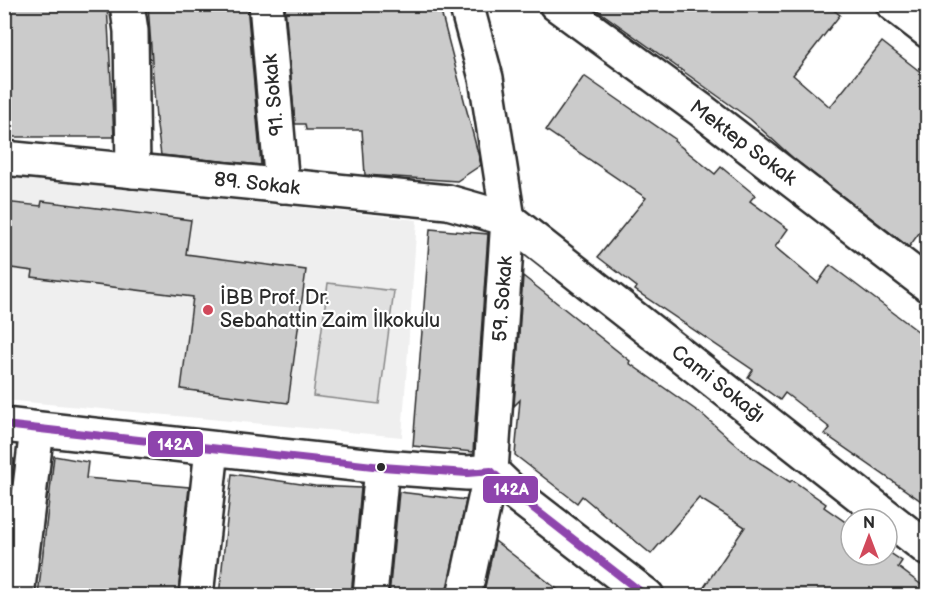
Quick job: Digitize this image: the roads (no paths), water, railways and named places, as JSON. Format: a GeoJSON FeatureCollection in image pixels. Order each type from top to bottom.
{"type":"FeatureCollection","features":[{"type":"Feature","properties":{"kind":"street"},"geometry":{"type":"LineString","coordinates":[[127,4],[130,31],[133,171]]}},
{"type":"Feature","properties":{"kind":"street","name":"91. Sokak"},"geometry":{"type":"LineString","coordinates":[[266,4],[282,186]]}},
{"type":"Feature","properties":{"kind":"street","name":"59. Sokak"},"geometry":{"type":"LineString","coordinates":[[464,596],[491,471],[508,219],[486,78],[466,4]]}},
{"type":"Feature","properties":{"kind":"street","name":"Mektep Sokak"},"geometry":{"type":"LineString","coordinates":[[556,4],[701,110],[927,285]]}},
{"type":"Feature","properties":{"kind":"street"},"geometry":{"type":"LineString","coordinates":[[893,4],[927,30]]}},
{"type":"Feature","properties":{"kind":"street","name":"89. Sokak"},"geometry":{"type":"LineString","coordinates":[[4,158],[448,202],[508,219]]}},
{"type":"Feature","properties":{"kind":"street","name":"Cami Sokağı"},"geometry":{"type":"LineString","coordinates":[[508,219],[927,549]]}},
{"type":"Feature","properties":{"kind":"street"},"geometry":{"type":"LineString","coordinates":[[4,425],[382,467],[467,473],[491,471],[514,493],[647,596]]}},
{"type":"Feature","properties":{"kind":"street"},"geometry":{"type":"LineString","coordinates":[[17,596],[37,429]]}},
{"type":"Feature","properties":{"kind":"street"},"geometry":{"type":"LineString","coordinates":[[196,596],[212,449]]}},
{"type":"Feature","properties":{"kind":"street"},"geometry":{"type":"LineString","coordinates":[[370,596],[382,467]]}},
{"type":"Feature","properties":{"kind":"place","name":"İBB Prof. Dr. Sebahattin Zaim İlkokulu"},"geometry":{"type":"Point","coordinates":[208,310]}}]}
